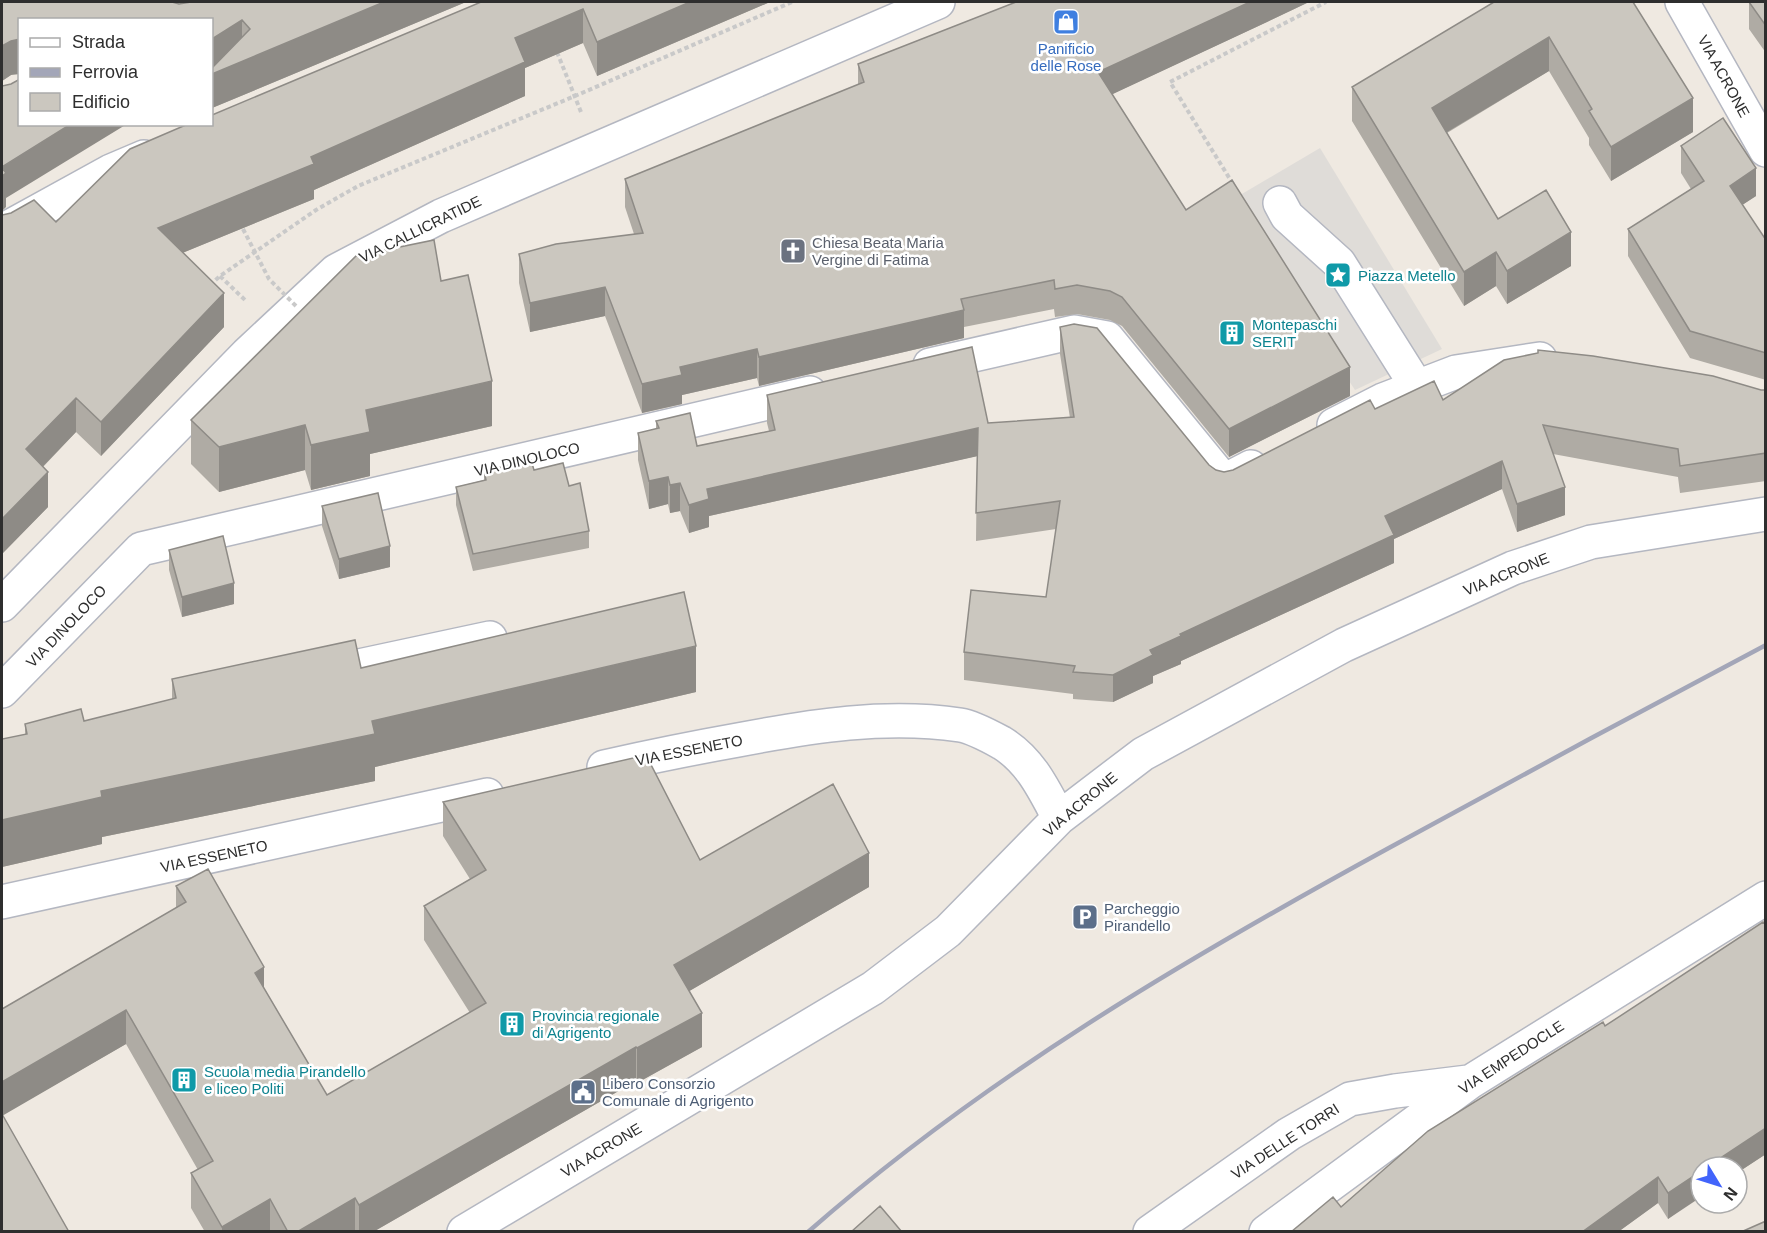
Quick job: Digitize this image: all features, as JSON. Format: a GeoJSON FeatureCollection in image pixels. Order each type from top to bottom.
{"type":"FeatureCollection","features":[{"type":"Feature","properties":{"kind":"street","name":"VIA CALLICRATIDE"},"geometry":{"type":"LineString","coordinates":[[2,605],[248,354],[336,271],[441,216],[596,150],[904,9],[938,2]]}},
{"type":"Feature","properties":{"kind":"street","name":"VIA ACRONE"},"geometry":{"type":"LineString","coordinates":[[1682,2],[1766,150]]}},
{"type":"Feature","properties":{"kind":"street"},"geometry":{"type":"LineString","coordinates":[[2,231],[111,171],[173,144]]}},
{"type":"Feature","properties":{"kind":"street"},"geometry":{"type":"LineString","coordinates":[[1280,203],[1287,216],[1339,263],[1417,387]]}},
{"type":"Feature","properties":{"kind":"street"},"geometry":{"type":"LineString","coordinates":[[902,372],[1074,332],[1107,338],[1224,480],[1277,454]]}},
{"type":"Feature","properties":{"kind":"street"},"geometry":{"type":"LineString","coordinates":[[1309,437],[1383,400],[1456,372],[1536,358],[1571,363]]}},
{"type":"Feature","properties":{"kind":"street","name":"VIA DINOLOCO"},"geometry":{"type":"LineString","coordinates":[[2,691],[141,549],[834,388]]}},
{"type":"Feature","properties":{"kind":"street","name":"VIA ACRONE"},"geometry":{"type":"LineString","coordinates":[[464,1232],[873,988],[948,931],[1059,818],[1143,754],[1344,645],[1513,568],[1591,542],[1766,514]]}},
{"type":"Feature","properties":{"kind":"street"},"geometry":{"type":"LineString","coordinates":[[293,680],[514,633]]}},
{"type":"Feature","properties":{"kind":"street","name":"VIA ESSENETO"},"geometry":{"type":"LineString","coordinates":[[571,775],[650,756],[812,726],[889,720],[963,725],[1002,743],[1018,755],[1034,772],[1059,818]]}},
{"type":"Feature","properties":{"kind":"street","name":"VIA ESSENETO"},"geometry":{"type":"LineString","coordinates":[[2,902],[515,788]]}},
{"type":"Feature","properties":{"kind":"street","name":"VIA EMPEDOCLE"},"geometry":{"type":"LineString","coordinates":[[1266,1232],[1470,1082],[1764,903]]}},
{"type":"Feature","properties":{"kind":"street","name":"VIA DELLE TORRI"},"geometry":{"type":"LineString","coordinates":[[1150,1232],[1289,1134],[1350,1099],[1470,1082]]}},
{"type":"Feature","properties":{"kind":"path"},"geometry":{"type":"LineString","coordinates":[[203,292],[219,276],[316,210],[358,186],[575,96],[792,2]]}},
{"type":"Feature","properties":{"kind":"path"},"geometry":{"type":"LineString","coordinates":[[1234,185],[1170,82],[1326,2]]}},
{"type":"Feature","properties":{"kind":"path"},"geometry":{"type":"LineString","coordinates":[[1256,26],[1260,34]]}},
{"type":"Feature","properties":{"kind":"path"},"geometry":{"type":"LineString","coordinates":[[553,44],[596,150]]}},
{"type":"Feature","properties":{"kind":"path"},"geometry":{"type":"LineString","coordinates":[[243,229],[269,279],[297,308]]}},
{"type":"Feature","properties":{"kind":"shaded area","name":"Piazza Metello"},"geometry":{"type":"Polygon","coordinates":[[[1320,148],[1442,349],[1355,390],[1230,201],[1320,148]]]}},
{"type":"Feature","properties":{"kind":"building"},"geometry":{"type":"Polygon","coordinates":[[[2,2],[172,2],[179,4],[191,2],[384,2],[213,74],[213,67],[250,29],[242,20],[213,38],[213,18],[18,18],[18,39],[2,46],[2,2]]]}},
{"type":"Feature","properties":{"kind":"building"},"geometry":{"type":"Polygon","coordinates":[[[481,2],[690,2],[597,42],[583,9],[515,38],[525,62],[311,157],[314,164],[158,228],[224,293],[101,422],[76,398],[26,449],[48,472],[2,519],[2,215],[11,213],[34,200],[56,222],[130,149],[183,126],[213,126],[213,115],[481,2]]]}},
{"type":"Feature","properties":{"kind":"building"},"geometry":{"type":"Polygon","coordinates":[[[1016,2],[1250,2],[1098,72],[1186,210],[1232,180],[1350,367],[1229,429],[1122,297],[1110,291],[1077,285],[1055,289],[1054,280],[961,299],[964,310],[759,357],[757,349],[680,367],[682,375],[642,384],[605,287],[530,303],[519,254],[556,244],[643,233],[625,179],[864,82],[858,64],[1016,2]]]}},
{"type":"Feature","properties":{"kind":"building"},"geometry":{"type":"Polygon","coordinates":[[[1494,2],[1633,2],[1693,98],[1611,147],[1589,111],[1592,109],[1549,37],[1432,108],[1498,219],[1546,190],[1571,232],[1507,271],[1496,252],[1464,272],[1352,87],[1494,2]]]}},
{"type":"Feature","properties":{"kind":"building"},"geometry":{"type":"Polygon","coordinates":[[[1749,2],[1766,2],[1766,26],[1749,2]]]}},
{"type":"Feature","properties":{"kind":"building"},"geometry":{"type":"Polygon","coordinates":[[[18,80],[18,126],[68,126],[2,167],[2,86],[18,80]]]}},
{"type":"Feature","properties":{"kind":"building"},"geometry":{"type":"Polygon","coordinates":[[[1723,118],[1756,168],[1730,186],[1766,240],[1766,353],[1690,331],[1628,229],[1704,181],[1681,146],[1723,118]]]}},
{"type":"Feature","properties":{"kind":"building"},"geometry":{"type":"Polygon","coordinates":[[[434,240],[441,281],[468,275],[492,381],[366,410],[370,432],[311,445],[305,425],[219,447],[191,420],[356,256],[434,240]]]}},
{"type":"Feature","properties":{"kind":"building"},"geometry":{"type":"Polygon","coordinates":[[[1074,324],[1097,328],[1209,465],[1224,472],[1233,470],[1370,400],[1375,409],[1434,381],[1443,400],[1504,360],[1538,353],[1538,350],[1593,356],[1713,376],[1766,390],[1766,453],[1680,466],[1678,449],[1543,425],[1565,487],[1517,504],[1502,461],[1385,516],[1394,535],[1180,634],[1181,636],[1150,650],[1153,655],[1113,675],[1073,672],[1075,666],[964,652],[971,590],[1046,597],[1060,501],[976,513],[978,428],[707,489],[709,499],[689,505],[680,483],[670,485],[668,477],[649,481],[638,433],[659,428],[656,421],[690,413],[697,446],[775,430],[767,395],[972,347],[988,423],[1074,417],[1060,327],[1074,324]]]}},
{"type":"Feature","properties":{"kind":"building"},"geometry":{"type":"Polygon","coordinates":[[[531,460],[534,470],[563,463],[569,486],[580,483],[589,531],[473,554],[456,487],[486,480],[484,471],[531,460]]]}},
{"type":"Feature","properties":{"kind":"building"},"geometry":{"type":"Polygon","coordinates":[[[378,493],[390,546],[339,559],[322,506],[378,493]]]}},
{"type":"Feature","properties":{"kind":"building"},"geometry":{"type":"Polygon","coordinates":[[[223,536],[234,583],[182,597],[169,550],[223,536]]]}},
{"type":"Feature","properties":{"kind":"building"},"geometry":{"type":"Polygon","coordinates":[[[684,592],[696,646],[372,721],[375,734],[101,791],[102,797],[2,820],[2,739],[27,734],[25,724],[81,709],[84,721],[176,698],[172,679],[355,640],[361,668],[684,592]]]}},
{"type":"Feature","properties":{"kind":"building"},"geometry":{"type":"Polygon","coordinates":[[[646,755],[700,860],[833,784],[869,853],[674,965],[702,1013],[636,1047],[359,1205],[355,1198],[297,1232],[288,1232],[270,1199],[222,1227],[191,1173],[213,1161],[126,1010],[2,1082],[2,1009],[186,902],[176,886],[208,869],[264,967],[255,973],[327,1095],[486,1003],[424,906],[486,870],[443,802],[646,755]]]}},
{"type":"Feature","properties":{"kind":"building"},"geometry":{"type":"Polygon","coordinates":[[[1763,922],[1766,925],[1766,1128],[1725,1155],[1689,1155],[1689,1179],[1668,1193],[1658,1177],[1582,1232],[1291,1232],[1333,1197],[1341,1207],[1428,1131],[1603,1022],[1605,1026],[1763,922]]]}},
{"type":"Feature","properties":{"kind":"building"},"geometry":{"type":"Polygon","coordinates":[[[2,1114],[69,1232],[2,1232],[2,1114]]]}},
{"type":"Feature","properties":{"kind":"building"},"geometry":{"type":"Polygon","coordinates":[[[880,1206],[902,1232],[851,1232],[880,1206]]]}},
{"type":"Feature","properties":{"kind":"building"},"geometry":{"type":"Polygon","coordinates":[[[1766,1221],[1766,1232],[1741,1232],[1766,1221]]]}},
{"type":"Feature","properties":{"kind":"railway"},"geometry":{"type":"LineString","coordinates":[[808,1232],[944,1123],[1015,1072],[1161,978],[1387,849],[1766,645]]}},
{"type":"Feature","properties":{"kind":"place","name":"Panificio delle Rose"},"geometry":{"type":"Point","coordinates":[1066,22]}},
{"type":"Feature","properties":{"kind":"place","name":"Chiesa Beata Maria Vergine di Fatima"},"geometry":{"type":"Point","coordinates":[793,251]}},
{"type":"Feature","properties":{"kind":"place","name":"Piazza Metello"},"geometry":{"type":"Point","coordinates":[1338,275]}},
{"type":"Feature","properties":{"kind":"place","name":"Montepaschi SERIT"},"geometry":{"type":"Point","coordinates":[1232,333]}},
{"type":"Feature","properties":{"kind":"place","name":"Parcheggio Pirandello"},"geometry":{"type":"Point","coordinates":[1085,917]}},
{"type":"Feature","properties":{"kind":"place","name":"Provincia regionale di Agrigento"},"geometry":{"type":"Point","coordinates":[512,1024]}},
{"type":"Feature","properties":{"kind":"place","name":"Scuola media Pirandello e liceo Politi"},"geometry":{"type":"Point","coordinates":[184,1080]}},
{"type":"Feature","properties":{"kind":"place","name":"Libero Consorzio Comunale di Agrigento"},"geometry":{"type":"Point","coordinates":[583,1092]}}]}
